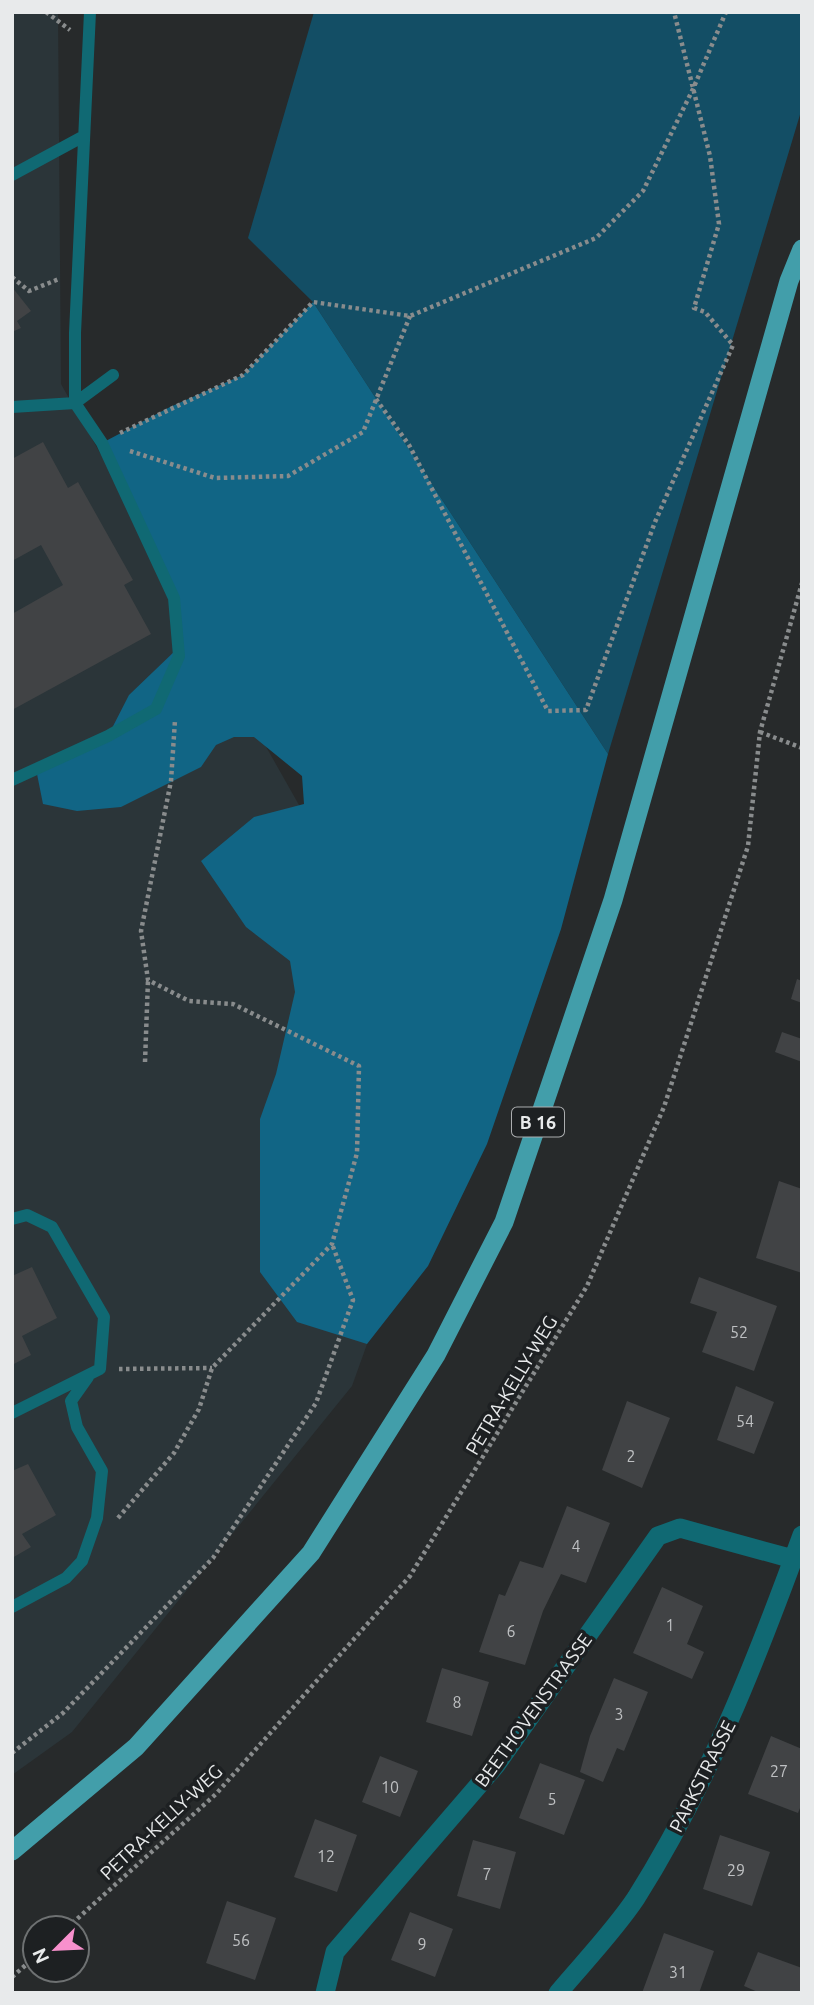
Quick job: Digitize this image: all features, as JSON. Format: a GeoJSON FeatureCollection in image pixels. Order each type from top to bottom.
{"type":"FeatureCollection","features":[{"type":"Feature","properties":{"kind":"main road","name":"B 16"},"geometry":{"type":"LineString","coordinates":[[12,1851],[136,1747],[311,1553],[436,1355],[504,1222],[613,900],[789,281],[802,249]]}},
{"type":"Feature","properties":{"kind":"street","name":"BEETHOVENSTRASSE"},"geometry":{"type":"LineString","coordinates":[[325,1993],[335,1952],[496,1765],[658,1536],[680,1528],[793,1559]]}},
{"type":"Feature","properties":{"kind":"street","name":"PARKSTRASSE"},"geometry":{"type":"LineString","coordinates":[[558,1993],[634,1900],[699,1789],[749,1679],[802,1535]]}},
{"type":"Feature","properties":{"kind":"lane"},"geometry":{"type":"LineString","coordinates":[[12,780],[108,736],[156,709],[179,656],[174,598],[102,443],[75,403],[75,333],[80,272],[90,12]]}},
{"type":"Feature","properties":{"kind":"lane"},"geometry":{"type":"LineString","coordinates":[[12,175],[84,136]]}},
{"type":"Feature","properties":{"kind":"lane"},"geometry":{"type":"LineString","coordinates":[[12,407],[75,403],[113,375]]}},
{"type":"Feature","properties":{"kind":"lane"},"geometry":{"type":"LineString","coordinates":[[12,1219],[27,1214],[52,1227],[104,1317],[95,1371],[71,1401],[77,1427],[102,1471],[97,1518],[82,1561],[66,1578],[12,1607]]}},
{"type":"Feature","properties":{"kind":"lane"},"geometry":{"type":"LineString","coordinates":[[12,1413],[95,1371]]}},
{"type":"Feature","properties":{"kind":"path"},"geometry":{"type":"LineString","coordinates":[[376,399],[410,445],[548,711],[586,710],[655,522],[733,345],[705,312],[694,308],[719,225],[710,156],[674,12]]}},
{"type":"Feature","properties":{"kind":"path"},"geometry":{"type":"LineString","coordinates":[[102,443],[170,407],[243,375],[313,302],[410,316],[596,238],[643,191],[693,89],[726,12]]}},
{"type":"Feature","properties":{"kind":"path"},"geometry":{"type":"LineString","coordinates":[[12,277],[29,291],[80,272]]}},
{"type":"Feature","properties":{"kind":"path"},"geometry":{"type":"LineString","coordinates":[[102,443],[215,478],[288,476],[363,432],[410,316]]}},
{"type":"Feature","properties":{"kind":"path","name":"PETRA-KELLY-WEG"},"geometry":{"type":"LineString","coordinates":[[83,1914],[216,1794],[410,1576],[587,1286],[664,1107],[748,846],[760,732],[802,583]]}},
{"type":"Feature","properties":{"kind":"path"},"geometry":{"type":"LineString","coordinates":[[145,1062],[148,980],[141,931],[171,782],[176,712]]}},
{"type":"Feature","properties":{"kind":"path"},"geometry":{"type":"LineString","coordinates":[[760,732],[802,748]]}},
{"type":"Feature","properties":{"kind":"path"},"geometry":{"type":"LineString","coordinates":[[115,1522],[174,1453],[199,1409],[212,1368],[332,1244],[357,1153],[359,1066],[233,1004],[189,1001],[148,980]]}},
{"type":"Feature","properties":{"kind":"path"},"geometry":{"type":"LineString","coordinates":[[12,1753],[63,1713],[213,1558],[316,1403],[353,1300],[332,1244]]}},
{"type":"Feature","properties":{"kind":"path"},"geometry":{"type":"LineString","coordinates":[[95,1371],[212,1368]]}},
{"type":"Feature","properties":{"kind":"shaded area"},"geometry":{"type":"Polygon","coordinates":[[[12,12],[58,12],[61,384],[459,1088],[352,1386],[72,1732],[12,1775],[12,12]]]}},
{"type":"Feature","properties":{"kind":"shaded area"},"geometry":{"type":"Polygon","coordinates":[[[314,12],[802,12],[802,108],[608,754],[313,302],[248,238],[314,12]]]}},
{"type":"Feature","properties":{"kind":"shaded area"},"geometry":{"type":"Polygon","coordinates":[[[313,302],[608,754],[561,929],[487,1144],[428,1266],[367,1344],[297,1322],[260,1272],[260,1119],[276,1074],[295,992],[290,961],[246,927],[201,861],[254,817],[304,804],[302,776],[254,737],[234,737],[216,745],[201,767],[121,807],[77,811],[43,804],[36,769],[108,736],[129,695],[178,648],[174,598],[102,443],[170,407],[243,375],[313,302]]]}},
{"type":"Feature","properties":{"kind":"building"},"geometry":{"type":"Polygon","coordinates":[[[12,287],[31,311],[17,321],[21,328],[12,332],[12,287]]]}},
{"type":"Feature","properties":{"kind":"building"},"geometry":{"type":"Polygon","coordinates":[[[43,442],[68,488],[78,482],[133,580],[124,585],[151,634],[12,710],[12,614],[63,585],[41,545],[12,561],[12,459],[43,442]]]}},
{"type":"Feature","properties":{"kind":"building"},"geometry":{"type":"Polygon","coordinates":[[[797,979],[802,981],[802,1003],[791,999],[797,979]]]}},
{"type":"Feature","properties":{"kind":"building"},"geometry":{"type":"Polygon","coordinates":[[[782,1032],[802,1039],[802,1062],[775,1052],[782,1032]]]}},
{"type":"Feature","properties":{"kind":"building"},"geometry":{"type":"Polygon","coordinates":[[[779,1181],[802,1189],[802,1273],[756,1258],[779,1181]]]}},
{"type":"Feature","properties":{"kind":"building"},"geometry":{"type":"Polygon","coordinates":[[[32,1267],[57,1318],[22,1336],[31,1355],[12,1365],[12,1276],[32,1267]]]}},
{"type":"Feature","properties":{"kind":"building"},"geometry":{"type":"Polygon","coordinates":[[[699,1277],[777,1306],[754,1371],[702,1352],[717,1312],[690,1303],[699,1277]]]}},
{"type":"Feature","properties":{"kind":"building"},"geometry":{"type":"Polygon","coordinates":[[[736,1386],[774,1402],[754,1454],[717,1440],[736,1386]]]}},
{"type":"Feature","properties":{"kind":"building"},"geometry":{"type":"Polygon","coordinates":[[[627,1401],[670,1418],[642,1488],[602,1470],[627,1401]]]}},
{"type":"Feature","properties":{"kind":"building"},"geometry":{"type":"Polygon","coordinates":[[[28,1464],[56,1515],[22,1534],[31,1547],[12,1558],[12,1471],[28,1464]]]}},
{"type":"Feature","properties":{"kind":"building"},"geometry":{"type":"Polygon","coordinates":[[[567,1506],[610,1523],[586,1583],[561,1574],[543,1611],[525,1665],[479,1652],[499,1594],[505,1596],[520,1561],[543,1568],[567,1506]]]}},
{"type":"Feature","properties":{"kind":"building"},"geometry":{"type":"Polygon","coordinates":[[[662,1587],[703,1606],[687,1644],[704,1652],[692,1679],[633,1653],[662,1587]]]}},
{"type":"Feature","properties":{"kind":"building"},"geometry":{"type":"Polygon","coordinates":[[[442,1668],[489,1682],[472,1736],[426,1722],[442,1668]]]}},
{"type":"Feature","properties":{"kind":"building"},"geometry":{"type":"Polygon","coordinates":[[[614,1678],[648,1692],[624,1751],[617,1748],[603,1782],[580,1772],[590,1736],[614,1678]]]}},
{"type":"Feature","properties":{"kind":"building"},"geometry":{"type":"Polygon","coordinates":[[[771,1736],[802,1749],[802,1803],[798,1813],[748,1794],[771,1736]]]}},
{"type":"Feature","properties":{"kind":"building"},"geometry":{"type":"Polygon","coordinates":[[[380,1756],[418,1771],[400,1817],[362,1802],[380,1756]]]}},
{"type":"Feature","properties":{"kind":"building"},"geometry":{"type":"Polygon","coordinates":[[[540,1763],[585,1780],[564,1835],[519,1818],[540,1763]]]}},
{"type":"Feature","properties":{"kind":"building"},"geometry":{"type":"Polygon","coordinates":[[[315,1819],[357,1835],[337,1892],[294,1877],[315,1819]]]}},
{"type":"Feature","properties":{"kind":"building"},"geometry":{"type":"Polygon","coordinates":[[[720,1835],[770,1852],[752,1906],[703,1889],[720,1835]]]}},
{"type":"Feature","properties":{"kind":"building"},"geometry":{"type":"Polygon","coordinates":[[[473,1840],[516,1852],[500,1909],[457,1896],[473,1840]]]}},
{"type":"Feature","properties":{"kind":"building"},"geometry":{"type":"Polygon","coordinates":[[[227,1901],[276,1918],[255,1980],[206,1963],[227,1901]]]}},
{"type":"Feature","properties":{"kind":"building"},"geometry":{"type":"Polygon","coordinates":[[[410,1912],[453,1929],[435,1977],[391,1960],[410,1912]]]}},
{"type":"Feature","properties":{"kind":"building"},"geometry":{"type":"Polygon","coordinates":[[[664,1933],[714,1951],[699,1993],[642,1993],[664,1933]]]}},
{"type":"Feature","properties":{"kind":"building"},"geometry":{"type":"Polygon","coordinates":[[[758,1952],[802,1968],[802,1993],[760,1993],[744,1986],[758,1952]]]}}]}
